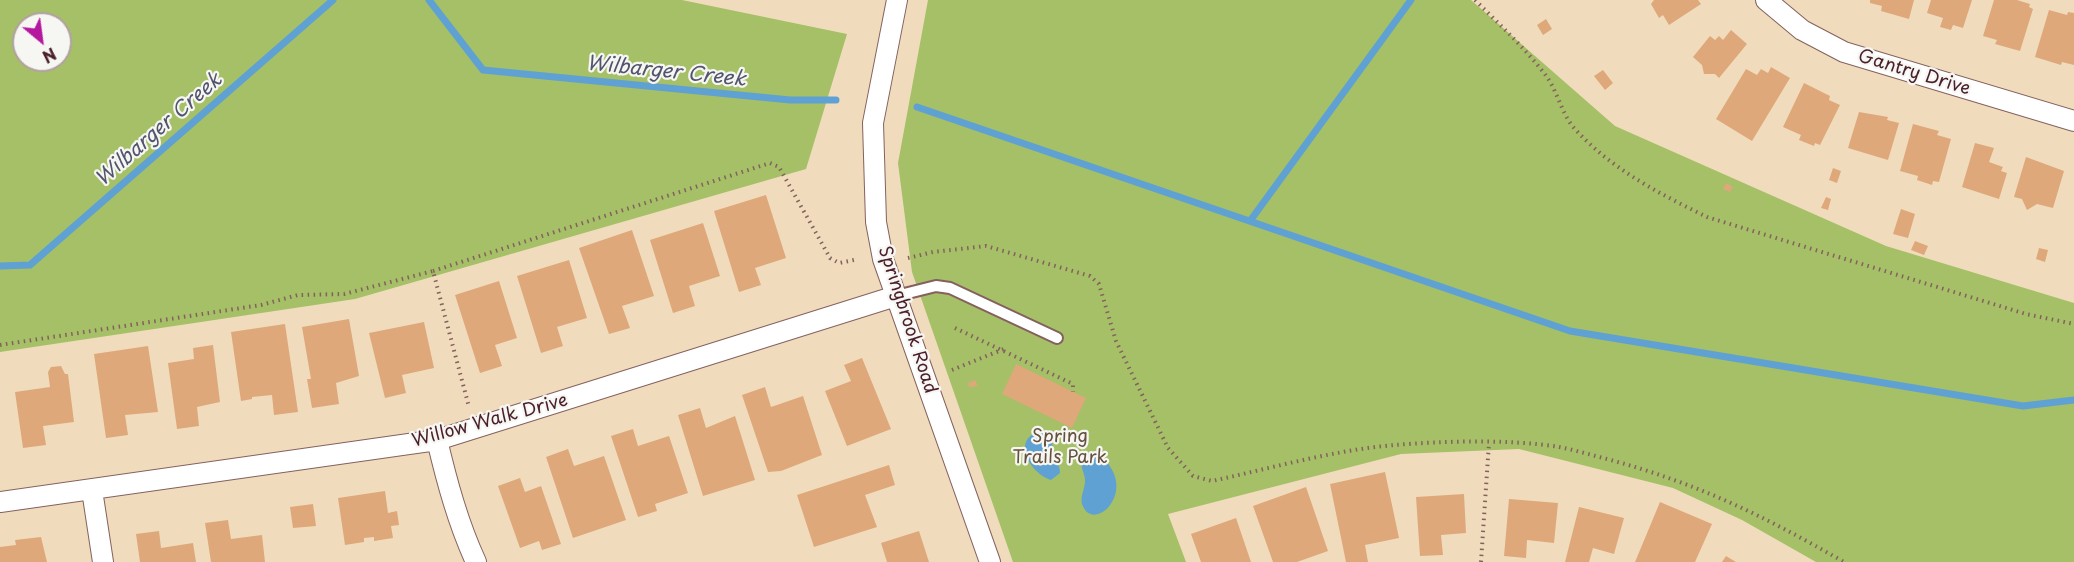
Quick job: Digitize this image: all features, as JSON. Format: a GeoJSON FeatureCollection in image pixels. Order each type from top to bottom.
{"type":"FeatureCollection","features":[{"type":"Feature","properties":{"kind":"street","name":"Springbrook Road"},"geometry":{"type":"LineString","coordinates":[[897,0],[873,123],[876,222],[884,259],[896,296],[990,562]]}},
{"type":"Feature","properties":{"kind":"street","name":"Gantry Drive"},"geometry":{"type":"LineString","coordinates":[[1766,0],[1802,30],[1844,52],[2074,121]]}},
{"type":"Feature","properties":{"kind":"street","name":"Willow Walk Drive"},"geometry":{"type":"LineString","coordinates":[[0,502],[437,440],[896,296]]}},
{"type":"Feature","properties":{"kind":"street"},"geometry":{"type":"LineString","coordinates":[[437,440],[460,524],[476,562]]}},
{"type":"Feature","properties":{"kind":"street"},"geometry":{"type":"LineString","coordinates":[[92,490],[103,562]]}},
{"type":"Feature","properties":{"kind":"lane"},"geometry":{"type":"LineString","coordinates":[[896,296],[936,286],[950,288],[1057,338]]}},
{"type":"Feature","properties":{"kind":"path"},"geometry":{"type":"LineString","coordinates":[[1475,0],[1530,56],[1548,80],[1573,128],[1607,159],[1664,196],[1707,217],[2026,314],[2074,324]]}},
{"type":"Feature","properties":{"kind":"path"},"geometry":{"type":"LineString","coordinates":[[0,345],[261,305],[298,295],[344,294],[433,271],[770,164],[779,167],[830,258],[839,263],[854,260]]}},
{"type":"Feature","properties":{"kind":"path"},"geometry":{"type":"LineString","coordinates":[[908,258],[933,252],[986,246],[1090,276],[1099,284],[1116,341],[1168,448],[1192,476],[1212,481],[1341,453],[1395,445],[1489,443],[1558,447],[1704,489],[1763,516],[1844,562]]}},
{"type":"Feature","properties":{"kind":"path"},"geometry":{"type":"LineString","coordinates":[[433,271],[469,407]]}},
{"type":"Feature","properties":{"kind":"path"},"geometry":{"type":"LineString","coordinates":[[955,328],[1073,384],[1073,392]]}},
{"type":"Feature","properties":{"kind":"path"},"geometry":{"type":"LineString","coordinates":[[952,370],[1004,350]]}},
{"type":"Feature","properties":{"kind":"path"},"geometry":{"type":"LineString","coordinates":[[1481,562],[1489,443]]}},
{"type":"Feature","properties":{"kind":"green space"},"geometry":{"type":"Polygon","coordinates":[[[0,0],[682,0],[847,34],[806,169],[355,299],[0,352],[0,0]]]}},
{"type":"Feature","properties":{"kind":"green space","name":"Spring Trails Park"},"geometry":{"type":"Polygon","coordinates":[[[928,0],[1471,0],[1615,126],[1886,246],[2074,303],[2074,562],[1816,562],[1742,520],[1673,488],[1519,449],[1401,454],[1168,514],[1186,562],[1013,562],[912,272],[898,163],[928,0]]]}},
{"type":"Feature","properties":{"kind":"water"},"geometry":{"type":"Polygon","coordinates":[[[1040,431],[1052,439],[1060,470],[1060,473],[1051,480],[1044,477],[1031,464],[1025,449],[1026,442],[1031,435],[1040,431]]]}},
{"type":"Feature","properties":{"kind":"water"},"geometry":{"type":"Polygon","coordinates":[[[1091,451],[1101,456],[1109,465],[1115,477],[1116,489],[1114,499],[1108,507],[1094,515],[1087,512],[1082,504],[1085,481],[1081,462],[1091,451]]]}},
{"type":"Feature","properties":{"kind":"building"},"geometry":{"type":"Polygon","coordinates":[[[1654,0],[1698,0],[1701,4],[1669,25],[1663,15],[1659,18],[1651,4],[1654,0]]]}},
{"type":"Feature","properties":{"kind":"building"},"geometry":{"type":"Polygon","coordinates":[[[1870,0],[1914,0],[1909,19],[1881,11],[1882,6],[1870,3],[1870,0]]]}},
{"type":"Feature","properties":{"kind":"building"},"geometry":{"type":"Polygon","coordinates":[[[1931,0],[1972,0],[1963,28],[1953,25],[1951,30],[1940,27],[1943,18],[1927,13],[1931,0]]]}},
{"type":"Feature","properties":{"kind":"building"},"geometry":{"type":"Polygon","coordinates":[[[1994,0],[2017,0],[2030,4],[2029,7],[2033,9],[2020,51],[1995,44],[1997,40],[1983,36],[1994,0]]]}},
{"type":"Feature","properties":{"kind":"building"},"geometry":{"type":"Polygon","coordinates":[[[2049,10],[2067,15],[2068,12],[2074,13],[2074,65],[2062,62],[2061,65],[2035,57],[2049,10]]]}},
{"type":"Feature","properties":{"kind":"building"},"geometry":{"type":"Polygon","coordinates":[[[1546,19],[1552,29],[1543,35],[1537,25],[1546,19]]]}},
{"type":"Feature","properties":{"kind":"building"},"geometry":{"type":"Polygon","coordinates":[[[1731,30],[1747,44],[1719,78],[1715,74],[1704,74],[1702,65],[1693,57],[1710,36],[1715,40],[1719,36],[1723,40],[1731,30]]]}},
{"type":"Feature","properties":{"kind":"building"},"geometry":{"type":"Polygon","coordinates":[[[1771,67],[1790,78],[1752,141],[1716,119],[1746,69],[1757,75],[1761,69],[1768,73],[1771,67]]]}},
{"type":"Feature","properties":{"kind":"building"},"geometry":{"type":"Polygon","coordinates":[[[1603,70],[1613,83],[1605,90],[1594,76],[1603,70]]]}},
{"type":"Feature","properties":{"kind":"building"},"geometry":{"type":"Polygon","coordinates":[[[1804,83],[1830,96],[1829,100],[1840,105],[1820,145],[1815,143],[1814,146],[1799,140],[1801,135],[1783,127],[1804,83]]]}},
{"type":"Feature","properties":{"kind":"building"},"geometry":{"type":"Polygon","coordinates":[[[1859,112],[1888,117],[1887,120],[1899,123],[1888,160],[1848,148],[1859,112]]]}},
{"type":"Feature","properties":{"kind":"building"},"geometry":{"type":"Polygon","coordinates":[[[1913,124],[1939,131],[1937,135],[1951,139],[1939,182],[1933,181],[1932,185],[1917,180],[1918,176],[1900,171],[1913,124]]]}},
{"type":"Feature","properties":{"kind":"building"},"geometry":{"type":"Polygon","coordinates":[[[1975,143],[1994,148],[1989,162],[2003,167],[2001,171],[2007,173],[1999,199],[1962,187],[1975,143]]]}},
{"type":"Feature","properties":{"kind":"building"},"geometry":{"type":"Polygon","coordinates":[[[2026,157],[2064,171],[2053,208],[2037,204],[2027,210],[2022,199],[2014,197],[2026,157]]]}},
{"type":"Feature","properties":{"kind":"building"},"geometry":{"type":"Polygon","coordinates":[[[1833,168],[1841,171],[1837,183],[1829,180],[1833,168]]]}},
{"type":"Feature","properties":{"kind":"building"},"geometry":{"type":"Polygon","coordinates":[[[1726,183],[1733,187],[1730,192],[1723,189],[1726,183]]]}},
{"type":"Feature","properties":{"kind":"building"},"geometry":{"type":"Polygon","coordinates":[[[766,195],[786,258],[755,268],[761,285],[739,292],[714,211],[766,195]]]}},
{"type":"Feature","properties":{"kind":"building"},"geometry":{"type":"Polygon","coordinates":[[[1826,197],[1831,199],[1828,210],[1821,208],[1826,197]]]}},
{"type":"Feature","properties":{"kind":"building"},"geometry":{"type":"Polygon","coordinates":[[[1901,209],[1915,214],[1908,238],[1893,234],[1901,209]]]}},
{"type":"Feature","properties":{"kind":"building"},"geometry":{"type":"Polygon","coordinates":[[[703,223],[720,276],[689,286],[695,306],[673,313],[650,240],[703,223]]]}},
{"type":"Feature","properties":{"kind":"building"},"geometry":{"type":"Polygon","coordinates":[[[632,230],[654,296],[622,306],[630,328],[609,334],[579,248],[632,230]]]}},
{"type":"Feature","properties":{"kind":"building"},"geometry":{"type":"Polygon","coordinates":[[[1915,241],[1928,246],[1924,255],[1911,250],[1915,241]]]}},
{"type":"Feature","properties":{"kind":"building"},"geometry":{"type":"Polygon","coordinates":[[[2039,248],[2048,250],[2045,262],[2036,259],[2039,248]]]}},
{"type":"Feature","properties":{"kind":"building"},"geometry":{"type":"Polygon","coordinates":[[[569,260],[587,318],[557,327],[563,346],[541,353],[517,276],[569,260]]]}},
{"type":"Feature","properties":{"kind":"building"},"geometry":{"type":"Polygon","coordinates":[[[499,281],[517,338],[495,345],[502,366],[480,373],[455,295],[499,281]]]}},
{"type":"Feature","properties":{"kind":"building"},"geometry":{"type":"Polygon","coordinates":[[[349,319],[359,376],[336,383],[339,404],[312,408],[307,379],[311,379],[302,327],[349,319]]]}},
{"type":"Feature","properties":{"kind":"building"},"geometry":{"type":"Polygon","coordinates":[[[424,322],[434,368],[402,375],[406,393],[385,398],[369,333],[424,322]]]}},
{"type":"Feature","properties":{"kind":"building"},"geometry":{"type":"Polygon","coordinates":[[[285,324],[298,412],[274,415],[272,395],[252,397],[252,399],[241,401],[231,332],[285,324]]]}},
{"type":"Feature","properties":{"kind":"building"},"geometry":{"type":"Polygon","coordinates":[[[213,345],[220,402],[197,407],[199,426],[177,429],[168,363],[194,359],[193,348],[213,345]]]}},
{"type":"Feature","properties":{"kind":"building"},"geometry":{"type":"Polygon","coordinates":[[[148,346],[158,412],[125,415],[128,435],[106,438],[94,354],[148,346]]]}},
{"type":"Feature","properties":{"kind":"building"},"geometry":{"type":"Polygon","coordinates":[[[862,358],[891,429],[847,446],[825,391],[851,381],[844,365],[862,358]]]}},
{"type":"Feature","properties":{"kind":"building"},"geometry":{"type":"Polygon","coordinates":[[[1016,364],[1086,398],[1072,428],[1002,394],[1016,364]]]}},
{"type":"Feature","properties":{"kind":"building"},"geometry":{"type":"Polygon","coordinates":[[[61,366],[65,374],[68,374],[74,422],[43,426],[46,445],[23,448],[15,392],[50,387],[48,372],[51,367],[61,366]]]}},
{"type":"Feature","properties":{"kind":"building"},"geometry":{"type":"Polygon","coordinates":[[[975,380],[978,386],[969,387],[968,383],[975,380]]]}},
{"type":"Feature","properties":{"kind":"building"},"geometry":{"type":"Polygon","coordinates":[[[765,387],[771,407],[803,396],[822,455],[781,471],[768,472],[742,395],[765,387]]]}},
{"type":"Feature","properties":{"kind":"building"},"geometry":{"type":"Polygon","coordinates":[[[700,408],[706,428],[735,416],[755,480],[703,496],[678,415],[700,408]]]}},
{"type":"Feature","properties":{"kind":"building"},"geometry":{"type":"Polygon","coordinates":[[[633,429],[638,446],[669,436],[688,493],[655,504],[657,511],[638,517],[611,436],[633,429]]]}},
{"type":"Feature","properties":{"kind":"building"},"geometry":{"type":"Polygon","coordinates":[[[568,449],[574,466],[604,456],[626,520],[573,538],[546,457],[568,449]]]}},
{"type":"Feature","properties":{"kind":"building"},"geometry":{"type":"Polygon","coordinates":[[[889,465],[895,485],[865,495],[877,527],[814,547],[797,495],[889,465]]]}},
{"type":"Feature","properties":{"kind":"building"},"geometry":{"type":"Polygon","coordinates":[[[1385,472],[1399,538],[1365,545],[1368,562],[1346,562],[1330,484],[1385,472]]]}},
{"type":"Feature","properties":{"kind":"building"},"geometry":{"type":"Polygon","coordinates":[[[520,478],[525,492],[541,486],[561,544],[542,550],[539,541],[520,548],[498,486],[520,478]]]}},
{"type":"Feature","properties":{"kind":"building"},"geometry":{"type":"Polygon","coordinates":[[[1306,487],[1328,551],[1297,562],[1273,562],[1253,506],[1306,487]]]}},
{"type":"Feature","properties":{"kind":"building"},"geometry":{"type":"Polygon","coordinates":[[[385,491],[388,513],[397,511],[399,525],[391,526],[393,538],[374,541],[374,537],[364,538],[364,542],[345,545],[338,498],[385,491]]]}},
{"type":"Feature","properties":{"kind":"building"},"geometry":{"type":"Polygon","coordinates":[[[1464,494],[1466,533],[1441,535],[1443,555],[1420,556],[1416,497],[1464,494]]]}},
{"type":"Feature","properties":{"kind":"building"},"geometry":{"type":"Polygon","coordinates":[[[1509,499],[1558,503],[1554,543],[1527,540],[1526,558],[1504,556],[1509,499]]]}},
{"type":"Feature","properties":{"kind":"building"},"geometry":{"type":"Polygon","coordinates":[[[1660,502],[1712,524],[1695,562],[1635,562],[1660,502]]]}},
{"type":"Feature","properties":{"kind":"building"},"geometry":{"type":"Polygon","coordinates":[[[313,504],[316,526],[293,528],[290,507],[313,504]]]}},
{"type":"Feature","properties":{"kind":"building"},"geometry":{"type":"Polygon","coordinates":[[[1579,507],[1624,518],[1614,554],[1593,548],[1589,562],[1565,562],[1579,507]]]}},
{"type":"Feature","properties":{"kind":"building"},"geometry":{"type":"Polygon","coordinates":[[[1236,518],[1251,562],[1201,562],[1191,534],[1236,518]]]}},
{"type":"Feature","properties":{"kind":"building"},"geometry":{"type":"Polygon","coordinates":[[[228,520],[231,539],[262,535],[265,562],[211,562],[205,523],[228,520]]]}},
{"type":"Feature","properties":{"kind":"building"},"geometry":{"type":"Polygon","coordinates":[[[159,531],[161,548],[193,543],[196,562],[140,562],[136,534],[159,531]]]}},
{"type":"Feature","properties":{"kind":"building"},"geometry":{"type":"Polygon","coordinates":[[[919,531],[929,562],[887,562],[881,543],[919,531]]]}},
{"type":"Feature","properties":{"kind":"building"},"geometry":{"type":"Polygon","coordinates":[[[41,537],[47,562],[0,562],[0,547],[16,545],[15,540],[41,537]]]}},
{"type":"Feature","properties":{"kind":"building"},"geometry":{"type":"Polygon","coordinates":[[[1726,556],[1736,562],[1722,562],[1726,556]]]}},
{"type":"Feature","properties":{"kind":"waterway","name":"Wilbarger Creek"},"geometry":{"type":"LineString","coordinates":[[0,266],[30,265],[333,0]]}},
{"type":"Feature","properties":{"kind":"waterway","name":"Wilbarger Creek"},"geometry":{"type":"LineString","coordinates":[[429,0],[483,70],[790,100],[836,100]]}},
{"type":"Feature","properties":{"kind":"waterway"},"geometry":{"type":"LineString","coordinates":[[1250,221],[1411,0]]}},
{"type":"Feature","properties":{"kind":"waterway"},"geometry":{"type":"LineString","coordinates":[[917,107],[1570,331],[2023,406],[2074,400]]}}]}
